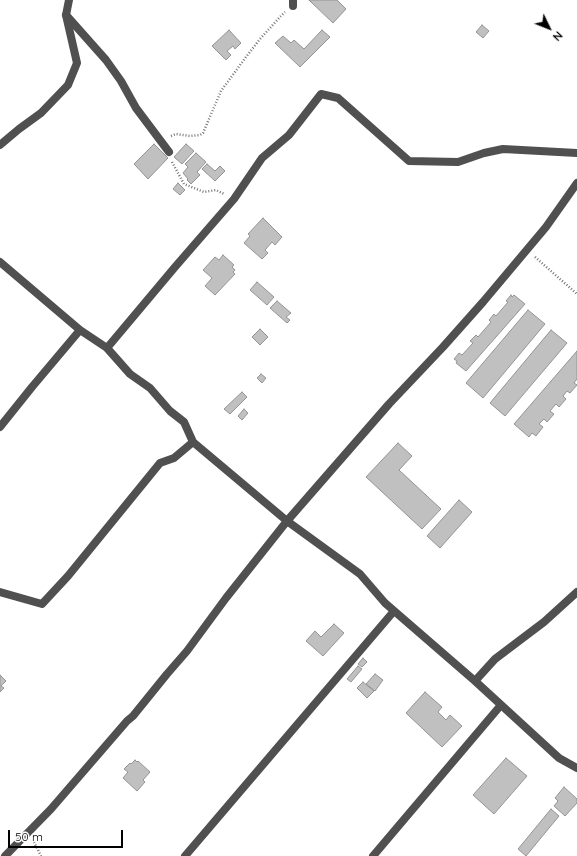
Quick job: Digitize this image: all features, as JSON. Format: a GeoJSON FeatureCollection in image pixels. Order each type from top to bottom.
{"type":"FeatureCollection","features":[{"type":"Feature","properties":{"kind":"street"},"geometry":{"type":"LineString","coordinates":[[0,145],[41,113],[68,85],[77,63],[66,15],[69,0]]}},
{"type":"Feature","properties":{"kind":"street"},"geometry":{"type":"LineString","coordinates":[[66,15],[106,60],[121,81],[136,108],[169,152]]}},
{"type":"Feature","properties":{"kind":"street"},"geometry":{"type":"LineString","coordinates":[[107,348],[234,199],[262,158],[289,135],[321,94],[338,98],[409,161],[458,162],[503,148],[577,153]]}},
{"type":"Feature","properties":{"kind":"street"},"geometry":{"type":"LineString","coordinates":[[5,856],[51,809],[133,716],[187,651],[287,520],[389,404],[483,302],[546,227],[577,183]]}},
{"type":"Feature","properties":{"kind":"street"},"geometry":{"type":"LineString","coordinates":[[0,262],[80,330],[107,348],[130,374],[150,388],[170,411],[184,422],[193,442],[287,520],[360,574],[385,604],[475,681],[559,758],[577,768]]}},
{"type":"Feature","properties":{"kind":"street"},"geometry":{"type":"LineString","coordinates":[[0,428],[80,330]]}},
{"type":"Feature","properties":{"kind":"street"},"geometry":{"type":"LineString","coordinates":[[0,592],[42,604],[68,576],[160,463],[174,458],[193,442]]}},
{"type":"Feature","properties":{"kind":"street"},"geometry":{"type":"LineString","coordinates":[[475,681],[495,659],[544,622],[577,592]]}},
{"type":"Feature","properties":{"kind":"street"},"geometry":{"type":"LineString","coordinates":[[185,856],[394,611]]}},
{"type":"Feature","properties":{"kind":"street"},"geometry":{"type":"LineString","coordinates":[[373,856],[501,705]]}},
{"type":"Feature","properties":{"kind":"path"},"geometry":{"type":"LineString","coordinates":[[234,199],[216,190],[204,192],[184,184],[169,157],[169,138],[176,134],[190,136],[200,135],[203,133],[221,91],[260,39],[293,3]]}},
{"type":"Feature","properties":{"kind":"path"},"geometry":{"type":"LineString","coordinates":[[527,250],[577,294]]}},
{"type":"Feature","properties":{"kind":"building"},"geometry":{"type":"Polygon","coordinates":[[[309,0],[337,0],[346,9],[333,23],[309,0]]]}},
{"type":"Feature","properties":{"kind":"building"},"geometry":{"type":"Polygon","coordinates":[[[482,25],[489,31],[483,38],[476,32],[482,25]]]}},
{"type":"Feature","properties":{"kind":"building"},"geometry":{"type":"Polygon","coordinates":[[[229,30],[241,43],[235,49],[233,46],[227,51],[231,55],[226,60],[212,46],[229,30]]]}},
{"type":"Feature","properties":{"kind":"building"},"geometry":{"type":"Polygon","coordinates":[[[322,30],[330,37],[300,67],[275,43],[283,36],[291,43],[294,40],[304,49],[322,30]]]}},
{"type":"Feature","properties":{"kind":"building"},"geometry":{"type":"Polygon","coordinates":[[[154,144],[168,158],[148,179],[134,164],[154,144]]]}},
{"type":"Feature","properties":{"kind":"building"},"geometry":{"type":"Polygon","coordinates":[[[186,144],[194,151],[182,164],[174,157],[186,144]]]}},
{"type":"Feature","properties":{"kind":"building"},"geometry":{"type":"Polygon","coordinates":[[[196,153],[206,162],[197,172],[200,175],[191,184],[183,173],[188,167],[185,164],[196,153]]]}},
{"type":"Feature","properties":{"kind":"building"},"geometry":{"type":"Polygon","coordinates":[[[207,164],[215,171],[220,166],[225,171],[215,181],[202,169],[207,164]]]}},
{"type":"Feature","properties":{"kind":"building"},"geometry":{"type":"Polygon","coordinates":[[[178,183],[185,190],[180,195],[173,189],[178,183]]]}},
{"type":"Feature","properties":{"kind":"building"},"geometry":{"type":"Polygon","coordinates":[[[263,218],[282,237],[275,245],[272,242],[265,250],[268,253],[262,259],[244,243],[250,236],[248,234],[263,218]]]}},
{"type":"Feature","properties":{"kind":"building"},"geometry":{"type":"Polygon","coordinates":[[[223,255],[234,265],[232,267],[235,270],[233,272],[235,274],[215,295],[205,286],[212,278],[203,270],[215,257],[219,260],[223,255]]]}},
{"type":"Feature","properties":{"kind":"building"},"geometry":{"type":"Polygon","coordinates":[[[257,282],[274,297],[267,305],[250,290],[257,282]]]}},
{"type":"Feature","properties":{"kind":"building"},"geometry":{"type":"Polygon","coordinates":[[[511,295],[512,297],[514,295],[525,304],[466,371],[456,363],[457,361],[454,359],[459,353],[462,355],[473,343],[470,341],[476,335],[478,337],[491,322],[489,320],[494,314],[496,316],[508,302],[506,301],[511,295]]]}},
{"type":"Feature","properties":{"kind":"building"},"geometry":{"type":"Polygon","coordinates":[[[277,301],[291,313],[286,317],[290,320],[287,323],[270,308],[277,301]]]}},
{"type":"Feature","properties":{"kind":"building"},"geometry":{"type":"Polygon","coordinates":[[[528,310],[545,324],[483,398],[466,383],[528,310]]]}},
{"type":"Feature","properties":{"kind":"building"},"geometry":{"type":"Polygon","coordinates":[[[260,329],[268,337],[260,345],[252,337],[260,329]]]}},
{"type":"Feature","properties":{"kind":"building"},"geometry":{"type":"Polygon","coordinates":[[[551,330],[567,343],[505,416],[490,403],[551,330]]]}},
{"type":"Feature","properties":{"kind":"building"},"geometry":{"type":"Polygon","coordinates":[[[577,351],[577,379],[574,383],[577,385],[570,393],[567,391],[563,396],[566,399],[559,407],[556,404],[550,411],[554,414],[547,422],[544,419],[539,424],[543,427],[536,436],[532,433],[529,437],[514,424],[577,351]]]}},
{"type":"Feature","properties":{"kind":"building"},"geometry":{"type":"Polygon","coordinates":[[[261,374],[266,378],[262,383],[257,378],[261,374]]]}},
{"type":"Feature","properties":{"kind":"building"},"geometry":{"type":"Polygon","coordinates":[[[242,392],[247,397],[230,414],[224,409],[242,392]]]}},
{"type":"Feature","properties":{"kind":"building"},"geometry":{"type":"Polygon","coordinates":[[[244,409],[248,413],[242,420],[238,416],[244,409]]]}},
{"type":"Feature","properties":{"kind":"building"},"geometry":{"type":"Polygon","coordinates":[[[398,443],[412,456],[399,470],[441,509],[422,529],[366,477],[398,443]]]}},
{"type":"Feature","properties":{"kind":"building"},"geometry":{"type":"Polygon","coordinates":[[[459,500],[472,512],[440,548],[427,536],[459,500]]]}},
{"type":"Feature","properties":{"kind":"building"},"geometry":{"type":"Polygon","coordinates":[[[334,624],[344,633],[323,656],[306,641],[315,631],[321,637],[334,624]]]}},
{"type":"Feature","properties":{"kind":"building"},"geometry":{"type":"Polygon","coordinates":[[[363,658],[367,662],[362,667],[358,664],[363,658]]]}},
{"type":"Feature","properties":{"kind":"building"},"geometry":{"type":"Polygon","coordinates":[[[358,666],[362,669],[351,682],[347,679],[358,666]]]}},
{"type":"Feature","properties":{"kind":"building"},"geometry":{"type":"Polygon","coordinates":[[[375,674],[383,680],[375,691],[366,684],[375,674]]]}},
{"type":"Feature","properties":{"kind":"building"},"geometry":{"type":"Polygon","coordinates":[[[0,675],[6,681],[1,686],[4,688],[0,692],[0,675]]]}},
{"type":"Feature","properties":{"kind":"building"},"geometry":{"type":"Polygon","coordinates":[[[363,682],[374,691],[367,698],[357,688],[363,682]]]}},
{"type":"Feature","properties":{"kind":"building"},"geometry":{"type":"Polygon","coordinates":[[[425,692],[442,707],[438,712],[446,720],[450,715],[462,726],[442,747],[406,713],[425,692]]]}},
{"type":"Feature","properties":{"kind":"building"},"geometry":{"type":"Polygon","coordinates":[[[506,758],[527,776],[494,814],[473,795],[506,758]]]}},
{"type":"Feature","properties":{"kind":"building"},"geometry":{"type":"Polygon","coordinates":[[[135,760],[150,772],[143,780],[145,782],[137,791],[123,778],[128,772],[124,769],[135,760]]]}},
{"type":"Feature","properties":{"kind":"building"},"geometry":{"type":"Polygon","coordinates":[[[564,787],[577,799],[577,803],[565,816],[554,806],[558,801],[555,798],[564,787]]]}},
{"type":"Feature","properties":{"kind":"building"},"geometry":{"type":"Polygon","coordinates":[[[551,809],[559,816],[526,856],[518,849],[551,809]]]}}]}
